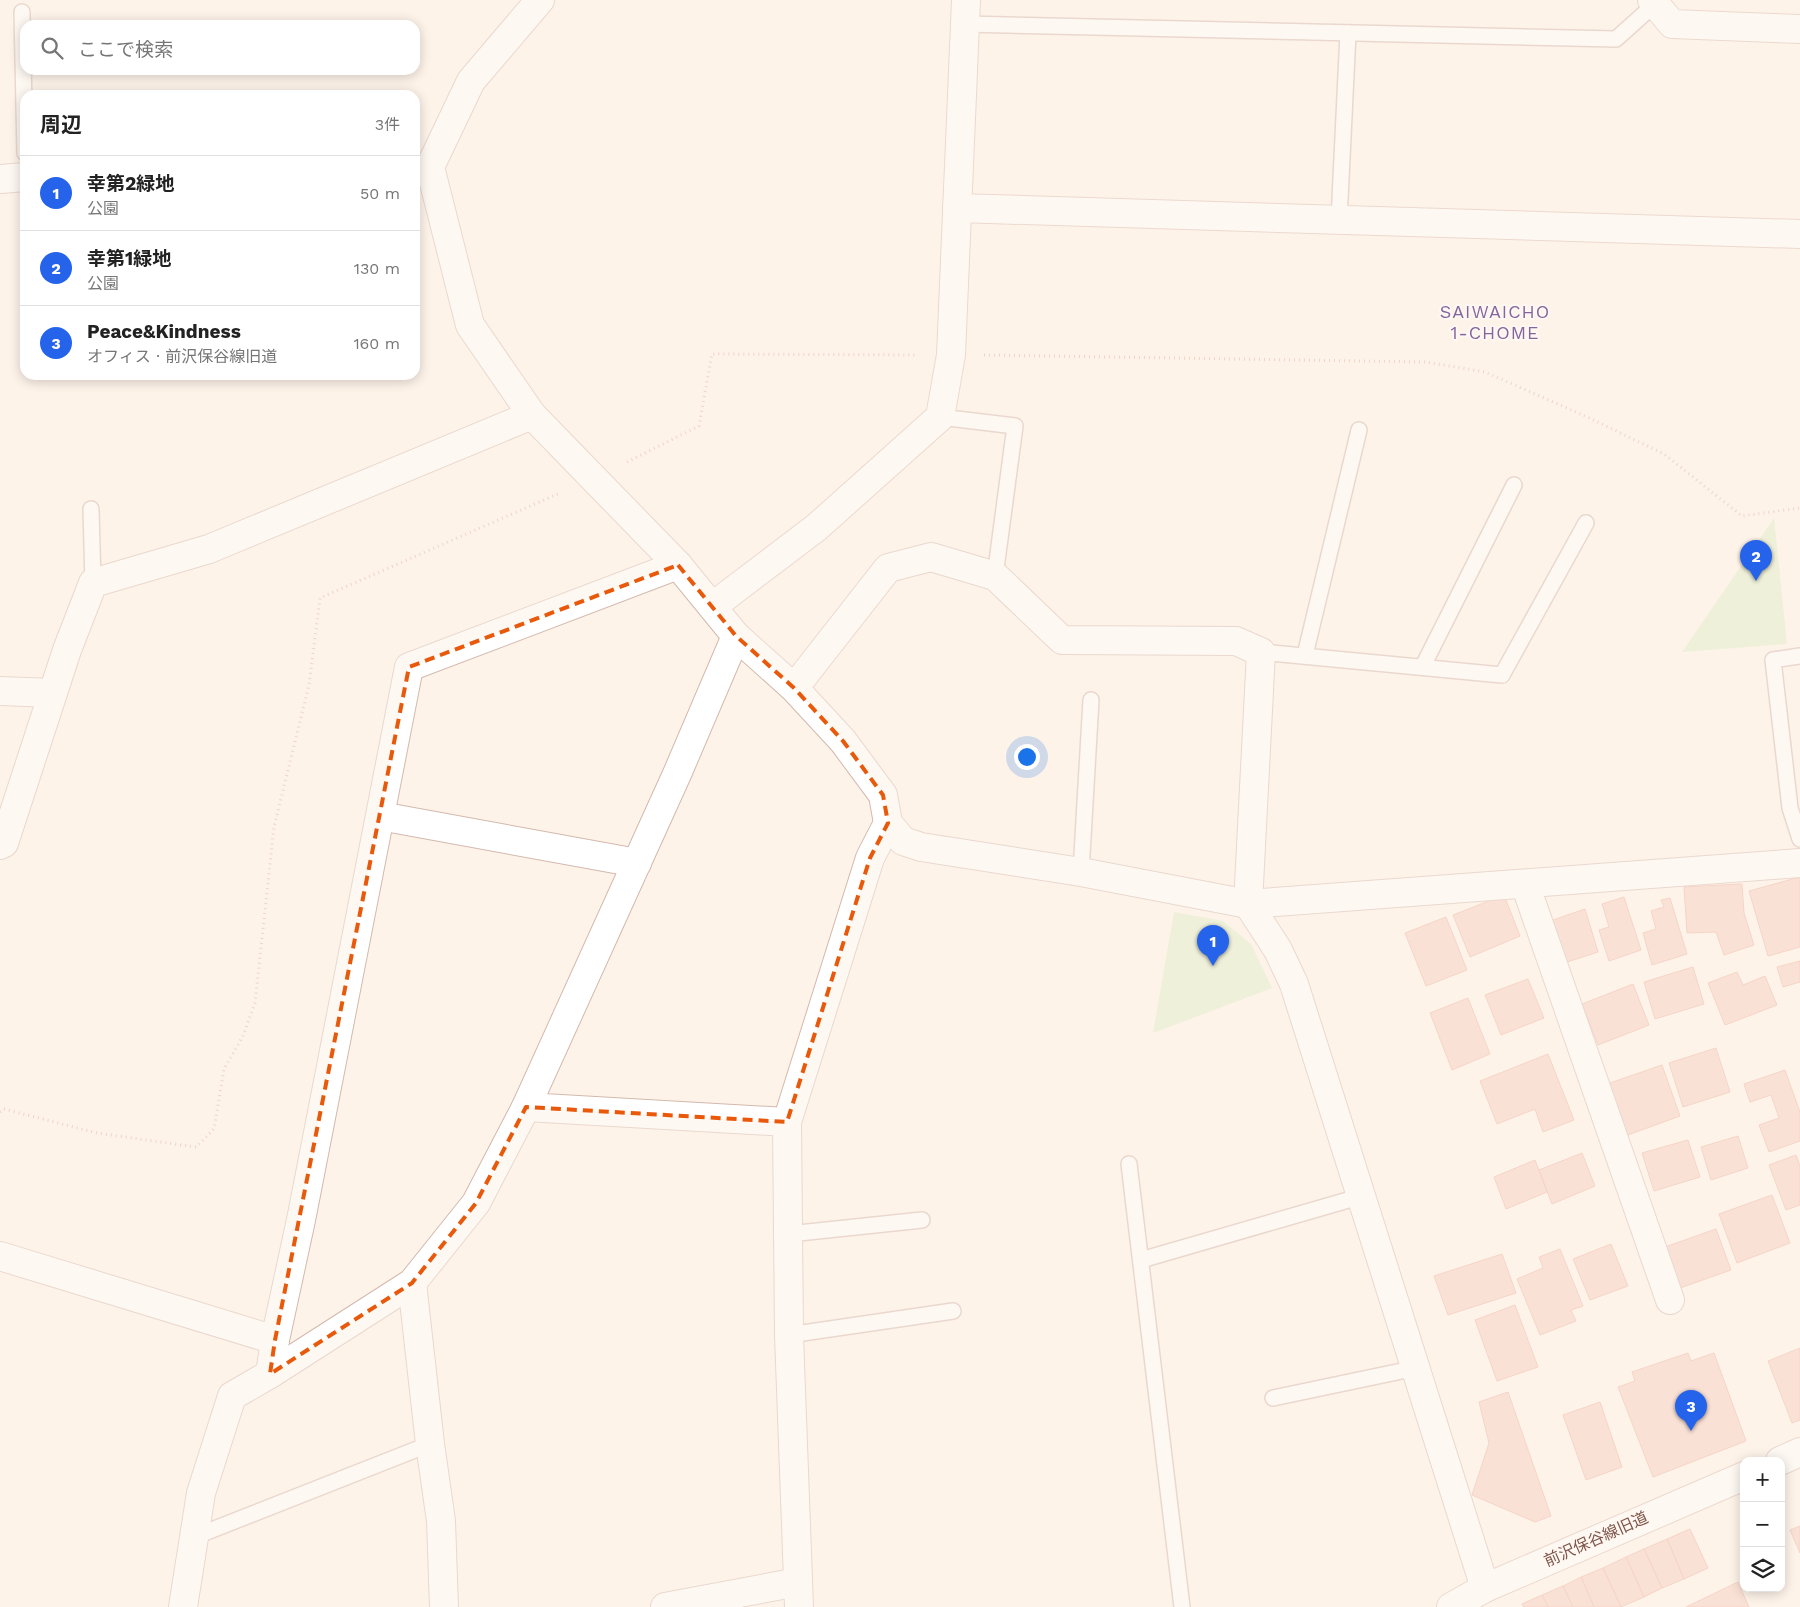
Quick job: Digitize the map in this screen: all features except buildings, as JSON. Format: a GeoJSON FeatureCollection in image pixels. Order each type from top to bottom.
{"type":"FeatureCollection","features":[{"type":"Feature","properties":{"kind":"street"},"geometry":{"type":"LineString","coordinates":[[540,0],[471,81],[422,167],[470,325],[532,415],[678,565],[736,636],[794,688],[843,741],[884,795],[888,823],[903,842],[921,847],[1082,872],[1248,904],[1800,862]]}},
{"type":"Feature","properties":{"kind":"street"},"geometry":{"type":"LineString","coordinates":[[1653,2],[1672,24],[1800,29]]}},
{"type":"Feature","properties":{"kind":"street"},"geometry":{"type":"LineString","coordinates":[[713,606],[817,527],[940,417],[951,355],[966,12]]}},
{"type":"Feature","properties":{"kind":"street"},"geometry":{"type":"LineString","coordinates":[[0,179],[20,177]]}},
{"type":"Feature","properties":{"kind":"street"},"geometry":{"type":"LineString","coordinates":[[957,208],[1800,234]]}},
{"type":"Feature","properties":{"kind":"street"},"geometry":{"type":"LineString","coordinates":[[0,845],[4,843],[67,650],[94,583],[209,549],[532,415]]}},
{"type":"Feature","properties":{"kind":"street"},"geometry":{"type":"LineString","coordinates":[[794,688],[888,568],[931,557],[995,576],[1062,640],[1236,641],[1261,652],[1248,904],[1278,950],[1294,984],[1485,1588]]}},
{"type":"Feature","properties":{"kind":"street"},"geometry":{"type":"LineString","coordinates":[[270,1374],[275,1340],[301,1220],[408,667],[678,565]]}},
{"type":"Feature","properties":{"kind":"street"},"geometry":{"type":"LineString","coordinates":[[182,1607],[201,1493],[232,1396],[270,1374],[412,1283],[476,1203],[526,1108],[637,863],[736,636]]}},
{"type":"Feature","properties":{"kind":"street"},"geometry":{"type":"LineString","coordinates":[[0,692],[53,693]]}},
{"type":"Feature","properties":{"kind":"street"},"geometry":{"type":"LineString","coordinates":[[380,816],[637,863]]}},
{"type":"Feature","properties":{"kind":"street"},"geometry":{"type":"LineString","coordinates":[[664,1607],[798,1594],[789,1335],[787,1122],[870,858],[888,823]]}},
{"type":"Feature","properties":{"kind":"street"},"geometry":{"type":"LineString","coordinates":[[1525,884],[1670,1300]]}},
{"type":"Feature","properties":{"kind":"street"},"geometry":{"type":"LineString","coordinates":[[526,1108],[787,1122]]}},
{"type":"Feature","properties":{"kind":"street"},"geometry":{"type":"LineString","coordinates":[[0,1256],[275,1340]]}},
{"type":"Feature","properties":{"kind":"street"},"geometry":{"type":"LineString","coordinates":[[412,1283],[430,1444],[442,1521],[444,1607]]}},
{"type":"Feature","properties":{"kind":"street"},"geometry":{"type":"LineString","coordinates":[[1785,1459],[1800,1452]]}},
{"type":"Feature","properties":{"kind":"street","name":"前沢保谷線旧道"},"geometry":{"type":"LineString","coordinates":[[1451,1607],[1485,1588],[1740,1478]]}},
{"type":"Feature","properties":{"kind":"lane"},"geometry":{"type":"LineString","coordinates":[[966,12],[1348,33],[1616,39],[1653,2]]}},
{"type":"Feature","properties":{"kind":"lane"},"geometry":{"type":"LineString","coordinates":[[22,12],[22,20]]}},
{"type":"Feature","properties":{"kind":"lane"},"geometry":{"type":"LineString","coordinates":[[1339,220],[1348,33]]}},
{"type":"Feature","properties":{"kind":"lane"},"geometry":{"type":"LineString","coordinates":[[23,75],[24,90]]}},
{"type":"Feature","properties":{"kind":"lane"},"geometry":{"type":"LineString","coordinates":[[940,417],[1015,426],[995,576]]}},
{"type":"Feature","properties":{"kind":"lane"},"geometry":{"type":"LineString","coordinates":[[1305,655],[1360,430]]}},
{"type":"Feature","properties":{"kind":"lane"},"geometry":{"type":"LineString","coordinates":[[1423,666],[1514,485]]}},
{"type":"Feature","properties":{"kind":"lane"},"geometry":{"type":"LineString","coordinates":[[91,509],[94,583]]}},
{"type":"Feature","properties":{"kind":"lane"},"geometry":{"type":"LineString","coordinates":[[1261,652],[1502,675],[1586,523]]}},
{"type":"Feature","properties":{"kind":"lane"},"geometry":{"type":"LineString","coordinates":[[1800,656],[1773,660],[1790,808],[1800,839]]}},
{"type":"Feature","properties":{"kind":"lane"},"geometry":{"type":"LineString","coordinates":[[1082,872],[1091,700]]}},
{"type":"Feature","properties":{"kind":"lane"},"geometry":{"type":"LineString","coordinates":[[1129,1164],[1182,1607]]}},
{"type":"Feature","properties":{"kind":"lane"},"geometry":{"type":"LineString","coordinates":[[1140,1260],[1362,1196]]}},
{"type":"Feature","properties":{"kind":"lane"},"geometry":{"type":"LineString","coordinates":[[789,1234],[922,1220]]}},
{"type":"Feature","properties":{"kind":"lane"},"geometry":{"type":"LineString","coordinates":[[789,1335],[954,1311]]}},
{"type":"Feature","properties":{"kind":"lane"},"geometry":{"type":"LineString","coordinates":[[1273,1398],[1416,1368]]}},
{"type":"Feature","properties":{"kind":"lane"},"geometry":{"type":"LineString","coordinates":[[194,1537],[430,1444]]}},
{"type":"Feature","properties":{"kind":"path"},"geometry":{"type":"LineString","coordinates":[[951,355],[1425,362],[1485,372],[1585,416],[1664,454],[1742,516],[1800,508]]}},
{"type":"Feature","properties":{"kind":"highlighted area"},"geometry":{"type":"Polygon","coordinates":[[[678,565],[736,636],[794,688],[843,741],[883,795],[888,823],[870,858],[787,1122],[526,1107],[476,1203],[412,1283],[270,1374],[275,1340],[409,667],[678,565]]]}},
{"type":"Feature","properties":{"kind":"green space"},"geometry":{"type":"Polygon","coordinates":[[[1774,518],[1787,644],[1682,652],[1774,518]]]}},
{"type":"Feature","properties":{"kind":"green space"},"geometry":{"type":"Polygon","coordinates":[[[1174,912],[1223,921],[1251,944],[1272,988],[1153,1033],[1174,912]]]}},
{"type":"Feature","properties":{"kind":"place","name":"幸第1緑地"},"geometry":{"type":"Point","coordinates":[1756,581]}},
{"type":"Feature","properties":{"kind":"place","name":"幸第2緑地"},"geometry":{"type":"Point","coordinates":[1213,966]}},
{"type":"Feature","properties":{"kind":"place","name":"Peace&Kindness"},"geometry":{"type":"Point","coordinates":[1691,1431]}},
{"type":"Feature","properties":{"kind":"district","name":"SAIWAICHO 1-CHOME"},"geometry":{"type":"Point","coordinates":[1495,321]}}]}
